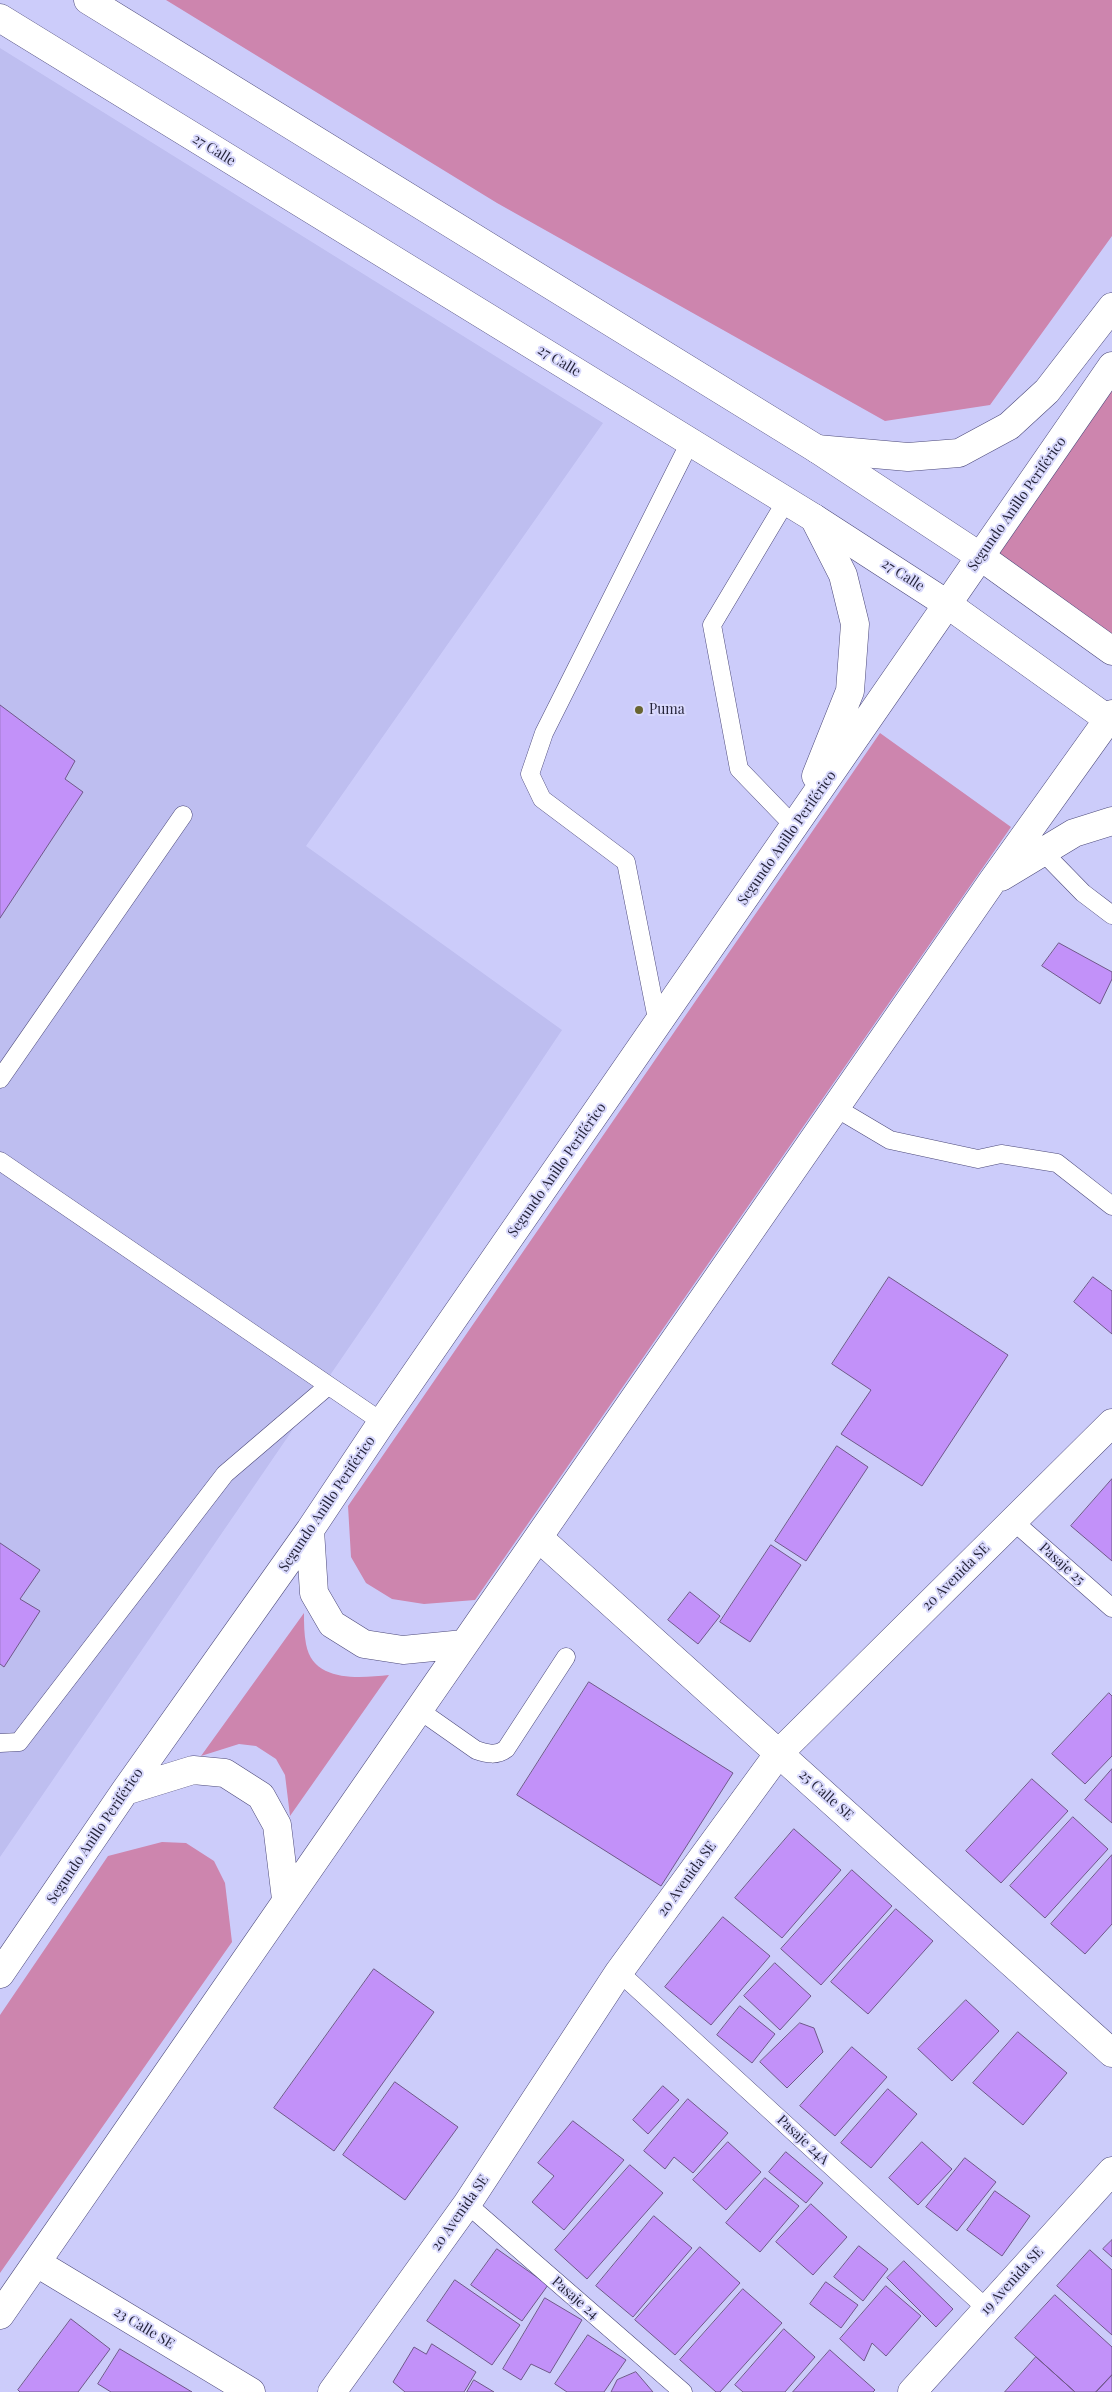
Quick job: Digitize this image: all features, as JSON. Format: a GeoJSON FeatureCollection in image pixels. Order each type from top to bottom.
{"type":"FeatureCollection","features":[{"type":"Feature","properties":{"kind":"main road"},"geometry":{"type":"LineString","coordinates":[[88,0],[817,449],[982,556],[1112,651]]}},
{"type":"Feature","properties":{"kind":"main road","name":"27 Calle"},"geometry":{"type":"LineString","coordinates":[[0,18],[814,518],[947,604],[1111,719]]}},
{"type":"Feature","properties":{"kind":"main road"},"geometry":{"type":"LineString","coordinates":[[817,449],[908,457],[959,452],[1009,426],[1040,397],[1112,307]]}},
{"type":"Feature","properties":{"kind":"main road","name":"Segundo Anillo Periférico"},"geometry":{"type":"LineString","coordinates":[[0,1974],[125,1791],[310,1530],[382,1422],[1112,366]]}},
{"type":"Feature","properties":{"kind":"main road"},"geometry":{"type":"LineString","coordinates":[[797,824],[850,691],[855,624],[843,575],[814,518]]}},
{"type":"Feature","properties":{"kind":"main road"},"geometry":{"type":"LineString","coordinates":[[0,2315],[991,883],[1111,719]]}},
{"type":"Feature","properties":{"kind":"main road"},"geometry":{"type":"LineString","coordinates":[[991,883],[1074,833],[1112,821]]}},
{"type":"Feature","properties":{"kind":"main road","name":"20 Avenida SE"},"geometry":{"type":"LineString","coordinates":[[332,2392],[468,2204],[619,1972],[779,1753],[1112,1423]]}},
{"type":"Feature","properties":{"kind":"main road"},"geometry":{"type":"LineString","coordinates":[[310,1530],[314,1593],[332,1624],[364,1644],[403,1650],[464,1644]]}},
{"type":"Feature","properties":{"kind":"main road","name":"25 Calle SE"},"geometry":{"type":"LineString","coordinates":[[539,1538],[1112,2053]]}},
{"type":"Feature","properties":{"kind":"main road"},"geometry":{"type":"LineString","coordinates":[[125,1791],[193,1770],[225,1773],[261,1796],[277,1825],[286,1900]]}},
{"type":"Feature","properties":{"kind":"main road","name":"19 Avenida SE"},"geometry":{"type":"LineString","coordinates":[[912,2392],[1112,2171]]}},
{"type":"Feature","properties":{"kind":"main road","name":"23 Calle SE"},"geometry":{"type":"LineString","coordinates":[[37,2263],[240,2389]]}},
{"type":"Feature","properties":{"kind":"lane"},"geometry":{"type":"LineString","coordinates":[[658,1024],[626,862],[542,799],[530,774],[544,733],[690,442]]}},
{"type":"Feature","properties":{"kind":"lane"},"geometry":{"type":"LineString","coordinates":[[786,501],[712,625],[739,769],[797,824]]}},
{"type":"Feature","properties":{"kind":"lane"},"geometry":{"type":"LineString","coordinates":[[0,1079],[183,815]]}},
{"type":"Feature","properties":{"kind":"lane"},"geometry":{"type":"LineString","coordinates":[[1044,852],[1084,893],[1112,916]]}},
{"type":"Feature","properties":{"kind":"lane"},"geometry":{"type":"LineString","coordinates":[[836,1108],[890,1140],[978,1159],[1001,1154],[1057,1163],[1112,1206]]}},
{"type":"Feature","properties":{"kind":"lane"},"geometry":{"type":"LineString","coordinates":[[0,1161],[382,1422]]}},
{"type":"Feature","properties":{"kind":"lane"},"geometry":{"type":"LineString","coordinates":[[0,1743],[19,1742],[225,1474],[328,1386]]}},
{"type":"Feature","properties":{"kind":"lane","name":"Pasaje 25"},"geometry":{"type":"LineString","coordinates":[[1012,1520],[1112,1608]]}},
{"type":"Feature","properties":{"kind":"lane"},"geometry":{"type":"LineString","coordinates":[[419,1710],[476,1750],[486,1753],[500,1753],[506,1749],[566,1656]]}},
{"type":"Feature","properties":{"kind":"lane","name":"Pasaje 24A"},"geometry":{"type":"LineString","coordinates":[[619,1972],[986,2308]]}},
{"type":"Feature","properties":{"kind":"lane","name":"Pasaje 24"},"geometry":{"type":"LineString","coordinates":[[468,2204],[683,2392]]}},
{"type":"Feature","properties":{"kind":"shaded area"},"geometry":{"type":"Polygon","coordinates":[[[166,0],[1112,0],[1112,236],[990,405],[885,421],[497,203],[166,0]]]}},
{"type":"Feature","properties":{"kind":"shaded area"},"geometry":{"type":"Polygon","coordinates":[[[0,48],[603,423],[306,846],[562,1030],[374,1311],[0,1857],[0,48]]]}},
{"type":"Feature","properties":{"kind":"shaded area"},"geometry":{"type":"Polygon","coordinates":[[[1112,382],[1112,645],[990,556],[1112,382]]]}},
{"type":"Feature","properties":{"kind":"shaded area"},"geometry":{"type":"Polygon","coordinates":[[[880,733],[1011,827],[475,1600],[424,1604],[392,1599],[366,1583],[351,1557],[348,1506],[880,733]]]}},
{"type":"Feature","properties":{"kind":"shaded area"},"geometry":{"type":"Polygon","coordinates":[[[304,1613],[306,1644],[310,1657],[318,1666],[328,1672],[352,1677],[389,1675],[290,1816],[285,1775],[276,1759],[256,1746],[239,1744],[201,1756],[304,1613]]]}},
{"type":"Feature","properties":{"kind":"shaded area"},"geometry":{"type":"Polygon","coordinates":[[[162,1842],[186,1843],[214,1861],[225,1883],[232,1942],[0,2273],[0,2015],[108,1856],[162,1842]]]}},
{"type":"Feature","properties":{"kind":"building"},"geometry":{"type":"Polygon","coordinates":[[[0,705],[75,761],[65,779],[83,792],[0,918],[0,705]]]}},
{"type":"Feature","properties":{"kind":"building"},"geometry":{"type":"Polygon","coordinates":[[[1059,943],[1112,972],[1112,979],[1100,1004],[1042,966],[1059,943]]]}},
{"type":"Feature","properties":{"kind":"building"},"geometry":{"type":"Polygon","coordinates":[[[889,1277],[1008,1355],[922,1486],[841,1434],[871,1390],[832,1364],[889,1277]]]}},
{"type":"Feature","properties":{"kind":"building"},"geometry":{"type":"Polygon","coordinates":[[[1093,1277],[1112,1291],[1112,1334],[1074,1302],[1093,1277]]]}},
{"type":"Feature","properties":{"kind":"building"},"geometry":{"type":"Polygon","coordinates":[[[837,1446],[868,1467],[806,1561],[775,1541],[837,1446]]]}},
{"type":"Feature","properties":{"kind":"building"},"geometry":{"type":"Polygon","coordinates":[[[1112,1479],[1112,1561],[1071,1526],[1112,1479]]]}},
{"type":"Feature","properties":{"kind":"building"},"geometry":{"type":"Polygon","coordinates":[[[0,1543],[40,1570],[20,1599],[40,1611],[4,1667],[0,1664],[0,1543]]]}},
{"type":"Feature","properties":{"kind":"building"},"geometry":{"type":"Polygon","coordinates":[[[771,1545],[801,1565],[750,1642],[720,1622],[771,1545]]]}},
{"type":"Feature","properties":{"kind":"building"},"geometry":{"type":"Polygon","coordinates":[[[690,1592],[720,1616],[698,1644],[668,1620],[690,1592]]]}},
{"type":"Feature","properties":{"kind":"building"},"geometry":{"type":"Polygon","coordinates":[[[589,1682],[733,1773],[661,1886],[517,1795],[589,1682]]]}},
{"type":"Feature","properties":{"kind":"building"},"geometry":{"type":"Polygon","coordinates":[[[1109,1693],[1112,1696],[1112,1756],[1085,1784],[1052,1754],[1109,1693]]]}},
{"type":"Feature","properties":{"kind":"building"},"geometry":{"type":"Polygon","coordinates":[[[1112,1769],[1112,1823],[1085,1800],[1112,1769]]]}},
{"type":"Feature","properties":{"kind":"building"},"geometry":{"type":"Polygon","coordinates":[[[1032,1779],[1068,1811],[1001,1883],[966,1851],[1032,1779]]]}},
{"type":"Feature","properties":{"kind":"building"},"geometry":{"type":"Polygon","coordinates":[[[1073,1817],[1108,1849],[1045,1918],[1010,1886],[1073,1817]]]}},
{"type":"Feature","properties":{"kind":"building"},"geometry":{"type":"Polygon","coordinates":[[[794,1829],[841,1870],[782,1938],[735,1898],[794,1829]]]}},
{"type":"Feature","properties":{"kind":"building"},"geometry":{"type":"Polygon","coordinates":[[[1112,1855],[1112,1924],[1085,1954],[1051,1924],[1112,1855]]]}},
{"type":"Feature","properties":{"kind":"building"},"geometry":{"type":"Polygon","coordinates":[[[852,1870],[892,1906],[821,1985],[781,1949],[852,1870]]]}},
{"type":"Feature","properties":{"kind":"building"},"geometry":{"type":"Polygon","coordinates":[[[896,1909],[933,1941],[868,2014],[831,1982],[896,1909]]]}},
{"type":"Feature","properties":{"kind":"building"},"geometry":{"type":"Polygon","coordinates":[[[723,1917],[770,1956],[711,2025],[665,1987],[723,1917]]]}},
{"type":"Feature","properties":{"kind":"building"},"geometry":{"type":"Polygon","coordinates":[[[775,1963],[811,1996],[780,2030],[744,1996],[775,1963]]]}},
{"type":"Feature","properties":{"kind":"building"},"geometry":{"type":"Polygon","coordinates":[[[374,1969],[434,2012],[334,2151],[274,2108],[374,1969]]]}},
{"type":"Feature","properties":{"kind":"building"},"geometry":{"type":"Polygon","coordinates":[[[966,2000],[999,2031],[952,2081],[918,2049],[966,2000]]]}},
{"type":"Feature","properties":{"kind":"building"},"geometry":{"type":"Polygon","coordinates":[[[740,2006],[775,2034],[752,2063],[717,2035],[740,2006]]]}},
{"type":"Feature","properties":{"kind":"building"},"geometry":{"type":"Polygon","coordinates":[[[800,2023],[814,2028],[823,2052],[787,2088],[760,2062],[800,2023]]]}},
{"type":"Feature","properties":{"kind":"building"},"geometry":{"type":"Polygon","coordinates":[[[1018,2032],[1067,2073],[1023,2125],[973,2083],[1018,2032]]]}},
{"type":"Feature","properties":{"kind":"building"},"geometry":{"type":"Polygon","coordinates":[[[852,2047],[887,2077],[835,2136],[800,2106],[852,2047]]]}},
{"type":"Feature","properties":{"kind":"building"},"geometry":{"type":"Polygon","coordinates":[[[395,2082],[458,2127],[405,2200],[343,2155],[395,2082]]]}},
{"type":"Feature","properties":{"kind":"building"},"geometry":{"type":"Polygon","coordinates":[[[663,2086],[679,2100],[648,2134],[633,2120],[663,2086]]]}},
{"type":"Feature","properties":{"kind":"building"},"geometry":{"type":"Polygon","coordinates":[[[888,2089],[917,2114],[871,2168],[841,2143],[888,2089]]]}},
{"type":"Feature","properties":{"kind":"building"},"geometry":{"type":"Polygon","coordinates":[[[688,2099],[728,2133],[693,2173],[674,2157],[665,2169],[644,2151],[688,2099]]]}},
{"type":"Feature","properties":{"kind":"building"},"geometry":{"type":"Polygon","coordinates":[[[573,2121],[624,2160],[564,2230],[532,2202],[554,2176],[538,2163],[573,2121]]]}},
{"type":"Feature","properties":{"kind":"building"},"geometry":{"type":"Polygon","coordinates":[[[728,2142],[761,2172],[726,2210],[693,2180],[728,2142]]]}},
{"type":"Feature","properties":{"kind":"building"},"geometry":{"type":"Polygon","coordinates":[[[922,2142],[952,2169],[918,2205],[889,2178],[922,2142]]]}},
{"type":"Feature","properties":{"kind":"building"},"geometry":{"type":"Polygon","coordinates":[[[786,2152],[823,2183],[806,2203],[769,2172],[786,2152]]]}},
{"type":"Feature","properties":{"kind":"building"},"geometry":{"type":"Polygon","coordinates":[[[965,2158],[996,2182],[957,2231],[926,2207],[965,2158]]]}},
{"type":"Feature","properties":{"kind":"building"},"geometry":{"type":"Polygon","coordinates":[[[630,2165],[663,2193],[587,2279],[555,2250],[630,2165]]]}},
{"type":"Feature","properties":{"kind":"building"},"geometry":{"type":"Polygon","coordinates":[[[765,2178],[799,2206],[760,2252],[726,2223],[765,2178]]]}},
{"type":"Feature","properties":{"kind":"building"},"geometry":{"type":"Polygon","coordinates":[[[995,2191],[1030,2216],[1002,2256],[967,2230],[995,2191]]]}},
{"type":"Feature","properties":{"kind":"building"},"geometry":{"type":"Polygon","coordinates":[[[811,2204],[847,2237],[813,2275],[776,2242],[811,2204]]]}},
{"type":"Feature","properties":{"kind":"building"},"geometry":{"type":"Polygon","coordinates":[[[654,2216],[692,2248],[633,2317],[596,2286],[654,2216]]]}},
{"type":"Feature","properties":{"kind":"building"},"geometry":{"type":"Polygon","coordinates":[[[1112,2240],[1112,2257],[1103,2249],[1112,2240]]]}},
{"type":"Feature","properties":{"kind":"building"},"geometry":{"type":"Polygon","coordinates":[[[859,2246],[888,2269],[863,2301],[834,2277],[859,2246]]]}},
{"type":"Feature","properties":{"kind":"building"},"geometry":{"type":"Polygon","coordinates":[[[700,2247],[740,2283],[675,2355],[635,2320],[700,2247]]]}},
{"type":"Feature","properties":{"kind":"building"},"geometry":{"type":"Polygon","coordinates":[[[497,2249],[548,2285],[522,2321],[471,2285],[497,2249]]]}},
{"type":"Feature","properties":{"kind":"building"},"geometry":{"type":"Polygon","coordinates":[[[1090,2250],[1112,2270],[1112,2335],[1057,2286],[1090,2250]]]}},
{"type":"Feature","properties":{"kind":"building"},"geometry":{"type":"Polygon","coordinates":[[[904,2261],[953,2309],[936,2327],[887,2278],[904,2261]]]}},
{"type":"Feature","properties":{"kind":"building"},"geometry":{"type":"Polygon","coordinates":[[[455,2280],[520,2325],[492,2365],[427,2321],[455,2280]]]}},
{"type":"Feature","properties":{"kind":"building"},"geometry":{"type":"Polygon","coordinates":[[[826,2282],[858,2305],[841,2328],[810,2304],[826,2282]]]}},
{"type":"Feature","properties":{"kind":"building"},"geometry":{"type":"Polygon","coordinates":[[[886,2286],[921,2316],[886,2356],[872,2343],[864,2361],[840,2339],[886,2286]]]}},
{"type":"Feature","properties":{"kind":"building"},"geometry":{"type":"Polygon","coordinates":[[[743,2289],[782,2323],[720,2392],[716,2392],[680,2360],[743,2289]]]}},
{"type":"Feature","properties":{"kind":"building"},"geometry":{"type":"Polygon","coordinates":[[[1055,2295],[1112,2347],[1112,2375],[1096,2392],[1075,2392],[1015,2338],[1055,2295]]]}},
{"type":"Feature","properties":{"kind":"building"},"geometry":{"type":"Polygon","coordinates":[[[545,2298],[582,2320],[550,2373],[531,2364],[521,2380],[503,2369],[545,2298]]]}},
{"type":"Feature","properties":{"kind":"building"},"geometry":{"type":"Polygon","coordinates":[[[71,2319],[110,2349],[78,2392],[20,2392],[18,2390],[71,2319]]]}},
{"type":"Feature","properties":{"kind":"building"},"geometry":{"type":"Polygon","coordinates":[[[784,2329],[815,2357],[785,2392],[743,2392],[735,2385],[784,2329]]]}},
{"type":"Feature","properties":{"kind":"building"},"geometry":{"type":"Polygon","coordinates":[[[588,2335],[626,2360],[604,2392],[567,2392],[555,2384],[588,2335]]]}},
{"type":"Feature","properties":{"kind":"building"},"geometry":{"type":"Polygon","coordinates":[[[432,2344],[476,2372],[464,2392],[405,2392],[393,2382],[414,2347],[426,2354],[432,2344]]]}},
{"type":"Feature","properties":{"kind":"building"},"geometry":{"type":"Polygon","coordinates":[[[120,2349],[192,2392],[111,2392],[98,2384],[120,2349]]]}},
{"type":"Feature","properties":{"kind":"building"},"geometry":{"type":"Polygon","coordinates":[[[830,2350],[875,2390],[873,2392],[793,2392],[830,2350]]]}},
{"type":"Feature","properties":{"kind":"building"},"geometry":{"type":"Polygon","coordinates":[[[1036,2357],[1075,2392],[1005,2392],[1036,2357]]]}},
{"type":"Feature","properties":{"kind":"building"},"geometry":{"type":"Polygon","coordinates":[[[636,2372],[653,2392],[611,2392],[617,2380],[636,2372]]]}},
{"type":"Feature","properties":{"kind":"building"},"geometry":{"type":"Polygon","coordinates":[[[1112,2375],[1112,2392],[1096,2392],[1112,2375]]]}},
{"type":"Feature","properties":{"kind":"building"},"geometry":{"type":"Polygon","coordinates":[[[474,2380],[494,2392],[467,2392],[474,2380]]]}},
{"type":"Feature","properties":{"kind":"place","name":"Puma"},"geometry":{"type":"Point","coordinates":[639,710]}}]}
